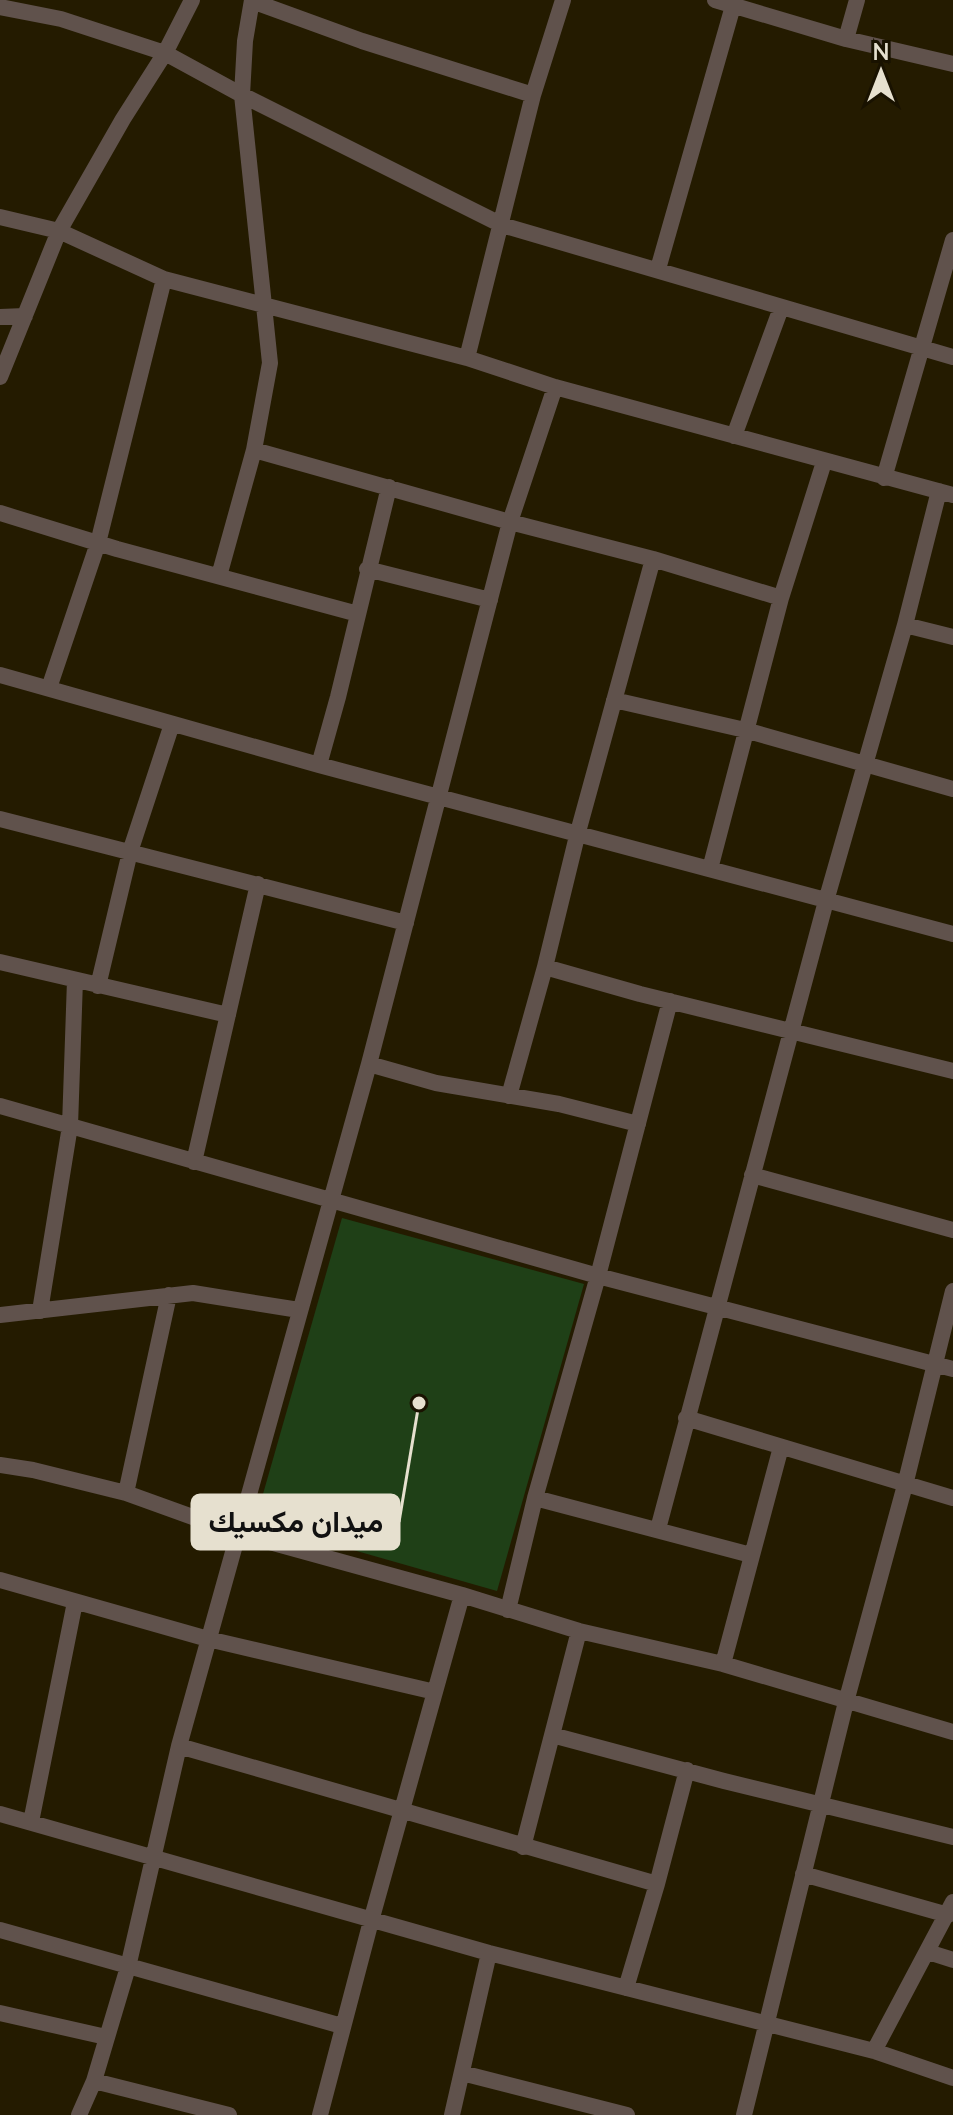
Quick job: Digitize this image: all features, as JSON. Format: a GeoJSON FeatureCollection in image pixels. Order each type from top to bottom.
{"type":"FeatureCollection","features":[{"type":"Feature","properties":{"kind":"street"},"geometry":{"type":"LineString","coordinates":[[219,576],[254,450],[269,375],[266,306],[242,95],[245,41],[252,0],[362,41],[533,95]]}},
{"type":"Feature","properties":{"kind":"street"},"geometry":{"type":"LineString","coordinates":[[467,358],[533,95],[563,0]]}},
{"type":"Feature","properties":{"kind":"street"},"geometry":{"type":"LineString","coordinates":[[715,0],[846,39],[953,64]]}},
{"type":"Feature","properties":{"kind":"street"},"geometry":{"type":"LineString","coordinates":[[846,39],[857,0]]}},
{"type":"Feature","properties":{"kind":"street"},"geometry":{"type":"LineString","coordinates":[[0,377],[59,231],[165,53],[184,4]]}},
{"type":"Feature","properties":{"kind":"street"},"geometry":{"type":"LineString","coordinates":[[658,269],[733,6]]}},
{"type":"Feature","properties":{"kind":"street"},"geometry":{"type":"LineString","coordinates":[[0,7],[61,19],[165,53],[242,95],[502,225],[953,357]]}},
{"type":"Feature","properties":{"kind":"street"},"geometry":{"type":"LineString","coordinates":[[0,217],[59,231],[164,279],[467,358],[555,387],[946,493],[826,901],[658,1529]]}},
{"type":"Feature","properties":{"kind":"street"},"geometry":{"type":"LineString","coordinates":[[884,478],[953,240]]}},
{"type":"Feature","properties":{"kind":"street"},"geometry":{"type":"LineString","coordinates":[[49,688],[98,543],[164,279]]}},
{"type":"Feature","properties":{"kind":"street"},"geometry":{"type":"LineString","coordinates":[[734,436],[781,308]]}},
{"type":"Feature","properties":{"kind":"street"},"geometry":{"type":"LineString","coordinates":[[0,317],[25,316]]}},
{"type":"Feature","properties":{"kind":"street"},"geometry":{"type":"LineString","coordinates":[[79,2115],[94,2081],[128,1967],[179,1746],[369,1064],[510,522],[555,387]]}},
{"type":"Feature","properties":{"kind":"street"},"geometry":{"type":"LineString","coordinates":[[254,450],[653,559],[781,598]]}},
{"type":"Feature","properties":{"kind":"street"},"geometry":{"type":"LineString","coordinates":[[710,869],[781,598],[824,462]]}},
{"type":"Feature","properties":{"kind":"street"},"geometry":{"type":"LineString","coordinates":[[319,765],[389,487]]}},
{"type":"Feature","properties":{"kind":"street"},"geometry":{"type":"LineString","coordinates":[[0,513],[358,614]]}},
{"type":"Feature","properties":{"kind":"street"},"geometry":{"type":"LineString","coordinates":[[509,1096],[653,559]]}},
{"type":"Feature","properties":{"kind":"street"},"geometry":{"type":"LineString","coordinates":[[367,569],[490,600]]}},
{"type":"Feature","properties":{"kind":"street"},"geometry":{"type":"LineString","coordinates":[[905,625],[953,637]]}},
{"type":"Feature","properties":{"kind":"street"},"geometry":{"type":"LineString","coordinates":[[0,675],[319,765],[441,795],[953,934]]}},
{"type":"Feature","properties":{"kind":"street"},"geometry":{"type":"LineString","coordinates":[[614,700],[745,730],[953,789]]}},
{"type":"Feature","properties":{"kind":"street"},"geometry":{"type":"LineString","coordinates":[[98,986],[130,852],[172,724]]}},
{"type":"Feature","properties":{"kind":"street"},"geometry":{"type":"LineString","coordinates":[[0,819],[406,923]]}},
{"type":"Feature","properties":{"kind":"street"},"geometry":{"type":"LineString","coordinates":[[194,1162],[258,884]]}},
{"type":"Feature","properties":{"kind":"street"},"geometry":{"type":"LineString","coordinates":[[0,962],[228,1015]]}},
{"type":"Feature","properties":{"kind":"street"},"geometry":{"type":"LineString","coordinates":[[545,967],[596,983],[953,1071]]}},
{"type":"Feature","properties":{"kind":"street"},"geometry":{"type":"LineString","coordinates":[[40,1311],[70,1126],[75,980]]}},
{"type":"Feature","properties":{"kind":"street"},"geometry":{"type":"LineString","coordinates":[[508,1610],[535,1498],[598,1276],[670,1001]]}},
{"type":"Feature","properties":{"kind":"street"},"geometry":{"type":"LineString","coordinates":[[369,1064],[436,1083],[572,1107],[638,1124]]}},
{"type":"Feature","properties":{"kind":"street"},"geometry":{"type":"LineString","coordinates":[[0,1106],[598,1276],[953,1369]]}},
{"type":"Feature","properties":{"kind":"street"},"geometry":{"type":"LineString","coordinates":[[752,1175],[953,1230]]}},
{"type":"Feature","properties":{"kind":"street"},"geometry":{"type":"LineString","coordinates":[[744,2115],[846,1702],[905,1485],[953,1291]]}},
{"type":"Feature","properties":{"kind":"street"},"geometry":{"type":"LineString","coordinates":[[0,1315],[193,1293],[299,1310]]}},
{"type":"Feature","properties":{"kind":"street"},"geometry":{"type":"LineString","coordinates":[[126,1493],[169,1295]]}},
{"type":"Feature","properties":{"kind":"street"},"geometry":{"type":"LineString","coordinates":[[686,1418],[953,1498]]}},
{"type":"Feature","properties":{"kind":"street"},"geometry":{"type":"LineString","coordinates":[[723,1664],[781,1447]]}},
{"type":"Feature","properties":{"kind":"street"},"geometry":{"type":"LineString","coordinates":[[0,1465],[126,1493],[237,1533],[579,1631],[723,1664],[953,1732]]}},
{"type":"Feature","properties":{"kind":"street"},"geometry":{"type":"LineString","coordinates":[[535,1498],[751,1555]]}},
{"type":"Feature","properties":{"kind":"street"},"geometry":{"type":"LineString","coordinates":[[0,1580],[208,1639],[435,1692]]}},
{"type":"Feature","properties":{"kind":"street"},"geometry":{"type":"LineString","coordinates":[[320,2115],[462,1595]]}},
{"type":"Feature","properties":{"kind":"street"},"geometry":{"type":"LineString","coordinates":[[31,1822],[75,1602]]}},
{"type":"Feature","properties":{"kind":"street"},"geometry":{"type":"LineString","coordinates":[[523,1847],[579,1631]]}},
{"type":"Feature","properties":{"kind":"street"},"geometry":{"type":"LineString","coordinates":[[552,1735],[953,1837]]}},
{"type":"Feature","properties":{"kind":"street"},"geometry":{"type":"LineString","coordinates":[[179,1746],[657,1884]]}},
{"type":"Feature","properties":{"kind":"street"},"geometry":{"type":"LineString","coordinates":[[626,1988],[687,1770]]}},
{"type":"Feature","properties":{"kind":"street"},"geometry":{"type":"LineString","coordinates":[[0,1814],[489,1953],[874,2051],[953,2078]]}},
{"type":"Feature","properties":{"kind":"street"},"geometry":{"type":"LineString","coordinates":[[803,1874],[951,1908],[874,2051]]}},
{"type":"Feature","properties":{"kind":"street"},"geometry":{"type":"LineString","coordinates":[[1,1934],[342,2026]]}},
{"type":"Feature","properties":{"kind":"street"},"geometry":{"type":"LineString","coordinates":[[928,1952],[953,1960]]}},
{"type":"Feature","properties":{"kind":"street"},"geometry":{"type":"LineString","coordinates":[[452,2115],[489,1953]]}},
{"type":"Feature","properties":{"kind":"street"},"geometry":{"type":"LineString","coordinates":[[0,2013],[106,2037]]}},
{"type":"Feature","properties":{"kind":"street"},"geometry":{"type":"LineString","coordinates":[[462,2073],[568,2108],[627,2115]]}},
{"type":"Feature","properties":{"kind":"street"},"geometry":{"type":"LineString","coordinates":[[94,2081],[229,2115]]}},
{"type":"Feature","properties":{"kind":"green space"},"geometry":{"type":"Polygon","coordinates":[[[342,1218],[584,1284],[497,1591],[255,1522],[342,1218]]]}},
{"type":"Feature","properties":{"kind":"place","name":"ميدان مكسيك"},"geometry":{"type":"Point","coordinates":[419,1403]}}]}
